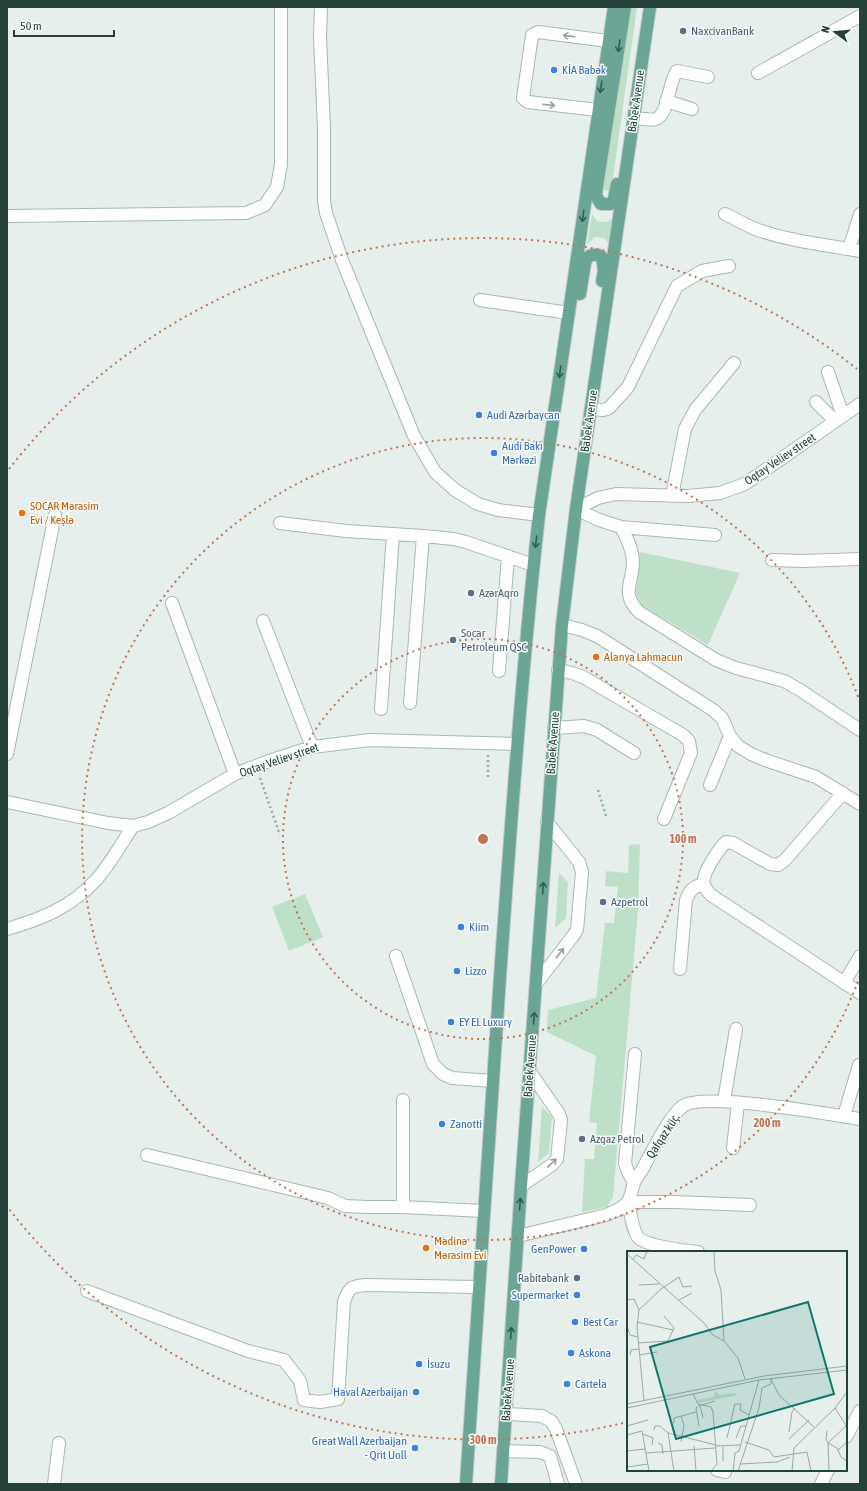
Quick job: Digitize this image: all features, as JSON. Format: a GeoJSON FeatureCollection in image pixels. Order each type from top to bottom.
{"type":"FeatureCollection","features":[{"type":"Feature","properties":{"kind":"main road"},"geometry":{"type":"LineString","coordinates":[[466,1484],[477,1287],[516,744],[539,515],[614,7]]}},
{"type":"Feature","properties":{"kind":"main road"},"geometry":{"type":"LineString","coordinates":[[624,7],[597,186],[596,196],[601,204],[611,204],[616,194],[628,111],[646,34]]}},
{"type":"Feature","properties":{"kind":"main road","name":"Babek Avenue"},"geometry":{"type":"LineString","coordinates":[[501,1484],[562,625],[576,509],[650,7]]}},
{"type":"Feature","properties":{"kind":"main road"},"geometry":{"type":"LineString","coordinates":[[564,348],[574,325],[586,259],[590,255],[598,255],[602,257],[604,270],[593,340],[591,409]]}},
{"type":"Feature","properties":{"kind":"street"},"geometry":{"type":"LineString","coordinates":[[7,216],[246,213],[266,206],[277,187],[281,164],[281,7]]}},
{"type":"Feature","properties":{"kind":"street"},"geometry":{"type":"LineString","coordinates":[[321,7],[320,37],[324,129],[324,201],[326,213],[342,260],[414,436],[435,472],[455,490],[472,501],[498,510],[539,515]]}},
{"type":"Feature","properties":{"kind":"street"},"geometry":{"type":"LineString","coordinates":[[758,73],[860,16]]}},
{"type":"Feature","properties":{"kind":"street"},"geometry":{"type":"LineString","coordinates":[[598,110],[528,102],[523,98],[532,36],[538,32],[608,41]]}},
{"type":"Feature","properties":{"kind":"street"},"geometry":{"type":"LineString","coordinates":[[634,118],[654,119],[660,116],[664,111],[673,76],[677,71],[708,77]]}},
{"type":"Feature","properties":{"kind":"street"},"geometry":{"type":"LineString","coordinates":[[666,101],[692,109]]}},
{"type":"Feature","properties":{"kind":"street"},"geometry":{"type":"LineString","coordinates":[[725,214],[757,230],[774,235],[854,250],[860,214]]}},
{"type":"Feature","properties":{"kind":"street"},"geometry":{"type":"LineString","coordinates":[[591,409],[603,410],[609,408],[628,387],[677,286],[702,271],[729,266]]}},
{"type":"Feature","properties":{"kind":"street"},"geometry":{"type":"LineString","coordinates":[[480,300],[569,313]]}},
{"type":"Feature","properties":{"kind":"street"},"geometry":{"type":"LineString","coordinates":[[672,496],[685,429],[695,410],[734,363]]}},
{"type":"Feature","properties":{"kind":"street"},"geometry":{"type":"LineString","coordinates":[[828,372],[839,419]]}},
{"type":"Feature","properties":{"kind":"street"},"geometry":{"type":"LineString","coordinates":[[816,402],[839,419]]}},
{"type":"Feature","properties":{"kind":"street","name":"Oqtay Veliev street"},"geometry":{"type":"LineString","coordinates":[[576,509],[598,498],[616,494],[688,496],[720,492],[745,484],[860,404]]}},
{"type":"Feature","properties":{"kind":"street"},"geometry":{"type":"LineString","coordinates":[[576,509],[599,520],[621,527],[715,535]]}},
{"type":"Feature","properties":{"kind":"street"},"geometry":{"type":"LineString","coordinates":[[7,754],[55,515]]}},
{"type":"Feature","properties":{"kind":"street"},"geometry":{"type":"LineString","coordinates":[[280,523],[346,531],[460,540],[534,566]]}},
{"type":"Feature","properties":{"kind":"street"},"geometry":{"type":"LineString","coordinates":[[621,527],[629,542],[633,562],[628,593],[631,604],[639,612],[716,660],[736,668],[784,681],[860,730]]}},
{"type":"Feature","properties":{"kind":"street"},"geometry":{"type":"LineString","coordinates":[[380,709],[392,534]]}},
{"type":"Feature","properties":{"kind":"street"},"geometry":{"type":"LineString","coordinates":[[410,703],[423,536]]}},
{"type":"Feature","properties":{"kind":"street"},"geometry":{"type":"LineString","coordinates":[[499,671],[508,556]]}},
{"type":"Feature","properties":{"kind":"street"},"geometry":{"type":"LineString","coordinates":[[772,560],[802,561],[860,559]]}},
{"type":"Feature","properties":{"kind":"street"},"geometry":{"type":"LineString","coordinates":[[172,603],[235,774]]}},
{"type":"Feature","properties":{"kind":"street"},"geometry":{"type":"LineString","coordinates":[[263,621],[312,747]]}},
{"type":"Feature","properties":{"kind":"street"},"geometry":{"type":"LineString","coordinates":[[562,625],[582,630],[597,636],[713,710],[722,718],[730,736],[738,746],[751,754],[816,777],[860,804]]}},
{"type":"Feature","properties":{"kind":"street"},"geometry":{"type":"LineString","coordinates":[[558,670],[583,677],[683,735],[689,741],[691,753],[664,819]]}},
{"type":"Feature","properties":{"kind":"street"},"geometry":{"type":"LineString","coordinates":[[554,728],[590,727],[634,753]]}},
{"type":"Feature","properties":{"kind":"street"},"geometry":{"type":"LineString","coordinates":[[710,785],[730,736]]}},
{"type":"Feature","properties":{"kind":"street","name":"Oqtay Veliev street"},"geometry":{"type":"LineString","coordinates":[[7,802],[108,823],[133,826],[148,822],[168,813],[235,774],[312,747],[370,740],[516,744]]}},
{"type":"Feature","properties":{"kind":"street"},"geometry":{"type":"LineString","coordinates":[[843,793],[785,860],[778,865],[770,864],[733,843],[726,842],[719,848],[704,877],[703,884],[711,895],[860,993]]}},
{"type":"Feature","properties":{"kind":"street"},"geometry":{"type":"LineString","coordinates":[[536,984],[577,930],[582,872],[578,862],[547,822]]}},
{"type":"Feature","properties":{"kind":"street"},"geometry":{"type":"LineString","coordinates":[[7,929],[52,914],[81,894],[96,881],[133,826]]}},
{"type":"Feature","properties":{"kind":"street"},"geometry":{"type":"LineString","coordinates":[[680,969],[686,900],[694,886],[703,884]]}},
{"type":"Feature","properties":{"kind":"street"},"geometry":{"type":"LineString","coordinates":[[396,956],[433,1064],[443,1074],[452,1078],[492,1081]]}},
{"type":"Feature","properties":{"kind":"street"},"geometry":{"type":"LineString","coordinates":[[844,983],[860,956]]}},
{"type":"Feature","properties":{"kind":"street"},"geometry":{"type":"LineString","coordinates":[[724,1102],[736,1029]]}},
{"type":"Feature","properties":{"kind":"street"},"geometry":{"type":"LineString","coordinates":[[634,1183],[625,1163],[635,1054]]}},
{"type":"Feature","properties":{"kind":"street"},"geometry":{"type":"LineString","coordinates":[[844,1116],[859,1065]]}},
{"type":"Feature","properties":{"kind":"street"},"geometry":{"type":"LineString","coordinates":[[521,1186],[553,1164],[557,1159],[561,1120],[559,1114],[530,1072]]}},
{"type":"Feature","properties":{"kind":"street"},"geometry":{"type":"LineString","coordinates":[[403,1100],[403,1207]]}},
{"type":"Feature","properties":{"kind":"street","name":"Qafqaz küç."},"geometry":{"type":"LineString","coordinates":[[628,1202],[634,1183],[661,1136],[680,1109],[692,1102],[738,1103],[860,1119]]}},
{"type":"Feature","properties":{"kind":"street"},"geometry":{"type":"LineString","coordinates":[[733,1148],[738,1103]]}},
{"type":"Feature","properties":{"kind":"street"},"geometry":{"type":"LineString","coordinates":[[147,1155],[328,1198],[345,1206],[367,1208],[403,1207],[483,1211]]}},
{"type":"Feature","properties":{"kind":"street"},"geometry":{"type":"LineString","coordinates":[[518,1236],[606,1215],[618,1210],[628,1202],[750,1205]]}},
{"type":"Feature","properties":{"kind":"street"},"geometry":{"type":"LineString","coordinates":[[628,1202],[637,1236],[643,1241],[679,1251]]}},
{"type":"Feature","properties":{"kind":"street"},"geometry":{"type":"LineString","coordinates":[[87,1291],[248,1351],[284,1360],[300,1381],[304,1400],[320,1402],[338,1399],[344,1302],[348,1291],[354,1286],[477,1287]]}},
{"type":"Feature","properties":{"kind":"street"},"geometry":{"type":"LineString","coordinates":[[851,1430],[860,1411]]}},
{"type":"Feature","properties":{"kind":"street"},"geometry":{"type":"LineString","coordinates":[[506,1414],[542,1416],[551,1421],[556,1429],[576,1484]]}},
{"type":"Feature","properties":{"kind":"street"},"geometry":{"type":"LineString","coordinates":[[54,1484],[59,1443]]}},
{"type":"Feature","properties":{"kind":"street"},"geometry":{"type":"LineString","coordinates":[[503,1451],[540,1452],[550,1456],[558,1484]]}},
{"type":"Feature","properties":{"kind":"street"},"geometry":{"type":"LineString","coordinates":[[821,1484],[828,1471]]}},
{"type":"Feature","properties":{"kind":"path"},"geometry":{"type":"LineString","coordinates":[[488,752],[488,779]]}},
{"type":"Feature","properties":{"kind":"path"},"geometry":{"type":"LineString","coordinates":[[256,766],[280,835]]}},
{"type":"Feature","properties":{"kind":"path"},"geometry":{"type":"LineString","coordinates":[[598,790],[606,816]]}},
{"type":"Feature","properties":{"kind":"green space"},"geometry":{"type":"Polygon","coordinates":[[[630,7],[637,7],[612,185],[608,191],[602,188],[630,7]]]}},
{"type":"Feature","properties":{"kind":"green space"},"geometry":{"type":"Polygon","coordinates":[[[592,214],[597,221],[607,222],[615,217],[611,246],[604,238],[595,237],[587,245],[592,214]]]}},
{"type":"Feature","properties":{"kind":"green space"},"geometry":{"type":"Polygon","coordinates":[[[640,552],[740,573],[708,645],[641,605],[636,594],[640,552]]]}},
{"type":"Feature","properties":{"kind":"green space"},"geometry":{"type":"Polygon","coordinates":[[[640,844],[638,910],[613,1197],[607,1207],[582,1212],[585,1159],[594,1159],[597,1123],[589,1122],[596,1056],[547,1032],[548,1010],[596,998],[605,923],[614,923],[618,887],[605,886],[606,871],[628,873],[629,845],[640,844]]]}},
{"type":"Feature","properties":{"kind":"green space"},"geometry":{"type":"Polygon","coordinates":[[[559,873],[568,882],[566,918],[555,928],[559,873]]]}},
{"type":"Feature","properties":{"kind":"green space"},"geometry":{"type":"Polygon","coordinates":[[[305,894],[323,937],[289,951],[272,907],[305,894]]]}},
{"type":"Feature","properties":{"kind":"green space"},"geometry":{"type":"Polygon","coordinates":[[[542,1107],[552,1117],[549,1153],[538,1162],[542,1107]]]}},
{"type":"Feature","properties":{"kind":"place","name":"NaxcivanBank"},"geometry":{"type":"Point","coordinates":[683,31]}},
{"type":"Feature","properties":{"kind":"place","name":"KİA Babək"},"geometry":{"type":"Point","coordinates":[554,70]}},
{"type":"Feature","properties":{"kind":"place","name":"Audi Azərbaycan"},"geometry":{"type":"Point","coordinates":[479,415]}},
{"type":"Feature","properties":{"kind":"place","name":"Audi Bakı Mərkəzi"},"geometry":{"type":"Point","coordinates":[494,453]}},
{"type":"Feature","properties":{"kind":"place","name":"SOCAR Mərasim Evi / Keşlə"},"geometry":{"type":"Point","coordinates":[22,513]}},
{"type":"Feature","properties":{"kind":"place","name":"AzərAqro"},"geometry":{"type":"Point","coordinates":[471,593]}},
{"type":"Feature","properties":{"kind":"place","name":"Socar Petroleum QSC"},"geometry":{"type":"Point","coordinates":[453,640]}},
{"type":"Feature","properties":{"kind":"place","name":"Alanya Lahmacun"},"geometry":{"type":"Point","coordinates":[596,657]}},
{"type":"Feature","properties":{"kind":"place","name":"Azpetrol"},"geometry":{"type":"Point","coordinates":[603,902]}},
{"type":"Feature","properties":{"kind":"place","name":"Kiim"},"geometry":{"type":"Point","coordinates":[461,927]}},
{"type":"Feature","properties":{"kind":"place","name":"Lizzo"},"geometry":{"type":"Point","coordinates":[457,971]}},
{"type":"Feature","properties":{"kind":"place","name":"EY EL Luxury"},"geometry":{"type":"Point","coordinates":[451,1022]}},
{"type":"Feature","properties":{"kind":"place","name":"Zanotti"},"geometry":{"type":"Point","coordinates":[442,1124]}},
{"type":"Feature","properties":{"kind":"place","name":"Azqaz Petrol"},"geometry":{"type":"Point","coordinates":[582,1139]}},
{"type":"Feature","properties":{"kind":"place","name":"Mədinə Mərasim Evi"},"geometry":{"type":"Point","coordinates":[426,1248]}},
{"type":"Feature","properties":{"kind":"place","name":"GenPower"},"geometry":{"type":"Point","coordinates":[584,1249]}},
{"type":"Feature","properties":{"kind":"place","name":"Rabitəbank"},"geometry":{"type":"Point","coordinates":[577,1278]}},
{"type":"Feature","properties":{"kind":"place","name":"Supermarket"},"geometry":{"type":"Point","coordinates":[577,1295]}},
{"type":"Feature","properties":{"kind":"place","name":"Best Car"},"geometry":{"type":"Point","coordinates":[575,1322]}},
{"type":"Feature","properties":{"kind":"place","name":"Askona"},"geometry":{"type":"Point","coordinates":[571,1353]}},
{"type":"Feature","properties":{"kind":"place","name":"İsuzu"},"geometry":{"type":"Point","coordinates":[419,1364]}},
{"type":"Feature","properties":{"kind":"place","name":"Cartela"},"geometry":{"type":"Point","coordinates":[567,1384]}},
{"type":"Feature","properties":{"kind":"place","name":"Haval Azerbaijan"},"geometry":{"type":"Point","coordinates":[416,1392]}},
{"type":"Feature","properties":{"kind":"place","name":"Great Wall Azerbaijan - Qrit Uoll"},"geometry":{"type":"Point","coordinates":[415,1448]}}]}
